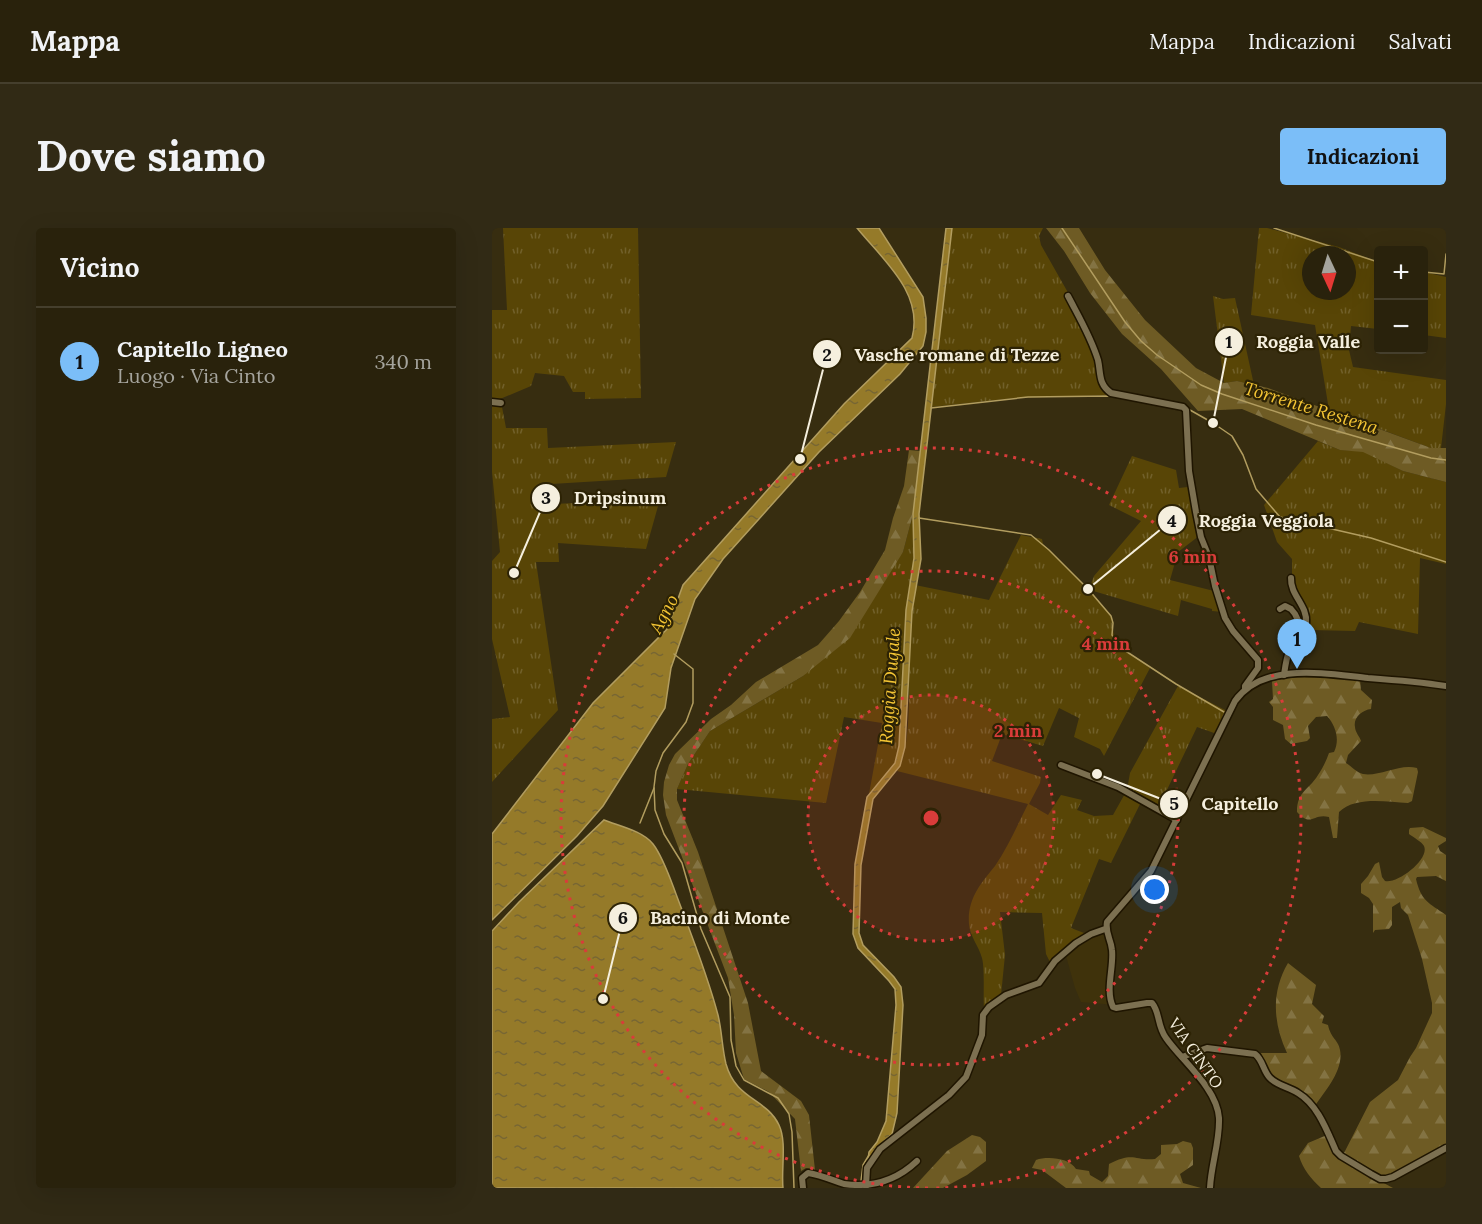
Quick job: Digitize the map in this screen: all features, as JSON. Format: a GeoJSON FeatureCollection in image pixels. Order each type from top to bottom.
{"type":"FeatureCollection","features":[{"type":"Feature","properties":{"kind":"street"},"geometry":{"type":"LineString","coordinates":[[861,1187],[867,1168],[880,1149],[962,1082],[982,1035],[983,1015],[989,1007],[1006,995],[1039,983],[1055,961],[1077,943],[1091,933],[1106,929],[1107,922],[1147,877],[1235,701],[1258,668],[1258,660],[1233,631],[1226,618],[1215,586],[1196,512],[1189,471],[1186,410],[1183,407],[1111,393],[1104,388],[1092,342],[1068,296]]}},
{"type":"Feature","properties":{"kind":"street"},"geometry":{"type":"LineString","coordinates":[[492,402],[501,403]]}},
{"type":"Feature","properties":{"kind":"street"},"geometry":{"type":"LineString","coordinates":[[1284,675],[1289,652],[1304,631],[1306,621],[1305,613],[1291,585],[1291,578]]}},
{"type":"Feature","properties":{"kind":"street"},"geometry":{"type":"LineString","coordinates":[[1280,609],[1285,606],[1291,609],[1304,631]]}},
{"type":"Feature","properties":{"kind":"street"},"geometry":{"type":"LineString","coordinates":[[1245,689],[1264,680],[1309,672],[1327,672],[1446,686]]}},
{"type":"Feature","properties":{"kind":"street"},"geometry":{"type":"LineString","coordinates":[[1061,765],[1118,787],[1177,820]]}},
{"type":"Feature","properties":{"kind":"street","name":"VIA CINTO"},"geometry":{"type":"LineString","coordinates":[[1106,929],[1112,947],[1110,995],[1113,1006],[1116,1008],[1147,1002],[1152,1004],[1155,1007],[1159,1028],[1200,1077],[1218,1111],[1210,1188]]}},
{"type":"Feature","properties":{"kind":"street"},"geometry":{"type":"LineString","coordinates":[[1182,1057],[1207,1048],[1256,1054],[1271,1079],[1298,1093],[1316,1111],[1336,1151],[1380,1179],[1393,1177],[1446,1148]]}},
{"type":"Feature","properties":{"kind":"street"},"geometry":{"type":"LineString","coordinates":[[803,1188],[802,1178],[808,1173],[861,1187],[895,1178],[917,1161]]}},
{"type":"Feature","properties":{"kind":"shaded area"},"geometry":{"type":"Polygon","coordinates":[[[1104,929],[1115,945],[1112,997],[1115,1005],[1081,1002],[1066,956],[1104,929]]]}},
{"type":"Feature","properties":{"kind":"green space"},"geometry":{"type":"Polygon","coordinates":[[[503,228],[638,228],[641,398],[585,399],[585,392],[573,392],[564,376],[535,373],[531,386],[500,399],[492,399],[492,310],[507,310],[503,228]]]}},
{"type":"Feature","properties":{"kind":"green space"},"geometry":{"type":"Polygon","coordinates":[[[952,228],[1043,228],[1039,236],[1041,245],[1079,312],[1102,382],[1110,395],[1015,398],[931,407],[952,228]]]}},
{"type":"Feature","properties":{"kind":"green space"},"geometry":{"type":"Polygon","coordinates":[[[1046,228],[1079,228],[1105,270],[1145,320],[1196,368],[1224,383],[1237,381],[1268,388],[1431,448],[1446,448],[1446,482],[1403,471],[1363,452],[1340,450],[1242,409],[1198,411],[1161,369],[1122,334],[1090,293],[1064,251],[1046,228]]]}},
{"type":"Feature","properties":{"kind":"green space"},"geometry":{"type":"Polygon","coordinates":[[[1259,228],[1267,228],[1335,246],[1302,246],[1302,300],[1356,300],[1356,254],[1374,260],[1374,329],[1351,326],[1349,350],[1353,367],[1446,380],[1441,448],[1431,448],[1329,410],[1315,325],[1251,315],[1259,228]]]}},
{"type":"Feature","properties":{"kind":"green space"},"geometry":{"type":"Polygon","coordinates":[[[1428,273],[1446,277],[1446,338],[1428,336],[1428,273]]]}},
{"type":"Feature","properties":{"kind":"green space"},"geometry":{"type":"Polygon","coordinates":[[[1213,296],[1223,299],[1235,298],[1254,385],[1237,381],[1224,383],[1213,296]]]}},
{"type":"Feature","properties":{"kind":"green space"},"geometry":{"type":"Polygon","coordinates":[[[492,406],[502,407],[506,428],[547,428],[548,448],[676,442],[666,477],[551,484],[554,504],[660,499],[646,549],[558,543],[559,562],[536,562],[558,710],[492,782],[492,719],[510,717],[492,639],[492,561],[500,552],[492,472],[492,406]]]}},
{"type":"Feature","properties":{"kind":"green space"},"geometry":{"type":"Polygon","coordinates":[[[1318,441],[1340,450],[1363,451],[1403,471],[1446,482],[1446,564],[1420,558],[1418,634],[1359,622],[1355,631],[1311,630],[1308,615],[1292,584],[1292,559],[1277,542],[1264,505],[1318,441]]]}},
{"type":"Feature","properties":{"kind":"green space"},"geometry":{"type":"Polygon","coordinates":[[[909,450],[920,451],[913,514],[903,552],[850,638],[803,676],[710,731],[688,764],[677,789],[677,800],[698,852],[748,1003],[761,1071],[801,1101],[809,1115],[815,1170],[806,1168],[801,1171],[795,1119],[769,1092],[744,1079],[736,1053],[734,1015],[728,978],[666,815],[664,782],[675,754],[711,719],[731,705],[756,682],[818,645],[839,621],[860,592],[885,550],[904,486],[909,450]]]}},
{"type":"Feature","properties":{"kind":"green space"},"geometry":{"type":"Polygon","coordinates":[[[1132,456],[1176,470],[1179,488],[1188,487],[1199,536],[1178,552],[1170,580],[1218,592],[1223,612],[1212,611],[1212,609],[1181,600],[1178,616],[1090,590],[1111,617],[1115,642],[1120,648],[1150,668],[1104,756],[1100,749],[1074,737],[1079,718],[1059,708],[1043,746],[1002,734],[992,761],[1041,777],[1029,804],[1048,815],[1061,795],[1082,800],[1077,810],[1094,816],[1113,815],[1127,790],[1130,773],[1178,686],[1227,711],[1217,734],[1197,727],[1165,794],[1160,810],[1142,800],[1111,863],[1099,859],[1071,928],[1084,933],[1104,929],[1083,942],[1053,968],[1046,954],[1042,913],[1000,912],[1005,955],[1001,995],[984,1009],[983,963],[970,929],[970,907],[980,885],[1004,851],[1028,804],[897,771],[902,760],[908,730],[909,650],[915,585],[989,600],[1021,535],[1042,539],[1043,544],[1089,589],[1094,576],[1141,521],[1109,505],[1132,456]]]}},
{"type":"Feature","properties":{"kind":"green space"},"geometry":{"type":"Polygon","coordinates":[[[913,514],[914,558],[906,610],[899,746],[895,763],[869,794],[882,723],[844,717],[826,803],[677,789],[688,764],[710,731],[803,676],[903,552],[913,514]]]}},
{"type":"Feature","properties":{"kind":"green space"},"geometry":{"type":"Polygon","coordinates":[[[1329,675],[1360,680],[1361,690],[1372,700],[1371,709],[1361,713],[1355,721],[1355,729],[1361,741],[1348,755],[1346,763],[1363,774],[1376,774],[1404,767],[1417,768],[1418,772],[1412,801],[1408,803],[1363,802],[1346,807],[1339,812],[1337,838],[1333,838],[1329,817],[1323,816],[1309,820],[1297,812],[1301,795],[1315,780],[1329,753],[1334,752],[1337,738],[1333,724],[1327,716],[1316,717],[1308,726],[1310,738],[1307,741],[1291,744],[1285,739],[1283,725],[1273,720],[1273,707],[1269,702],[1273,699],[1272,681],[1329,675]]]}},
{"type":"Feature","properties":{"kind":"green space"},"geometry":{"type":"Polygon","coordinates":[[[1423,827],[1446,838],[1446,841],[1438,846],[1440,851],[1446,855],[1446,881],[1436,876],[1417,877],[1416,879],[1423,897],[1446,915],[1446,1146],[1386,1181],[1343,1155],[1370,1102],[1398,1080],[1432,1013],[1432,1003],[1422,959],[1408,915],[1401,908],[1400,902],[1392,907],[1392,925],[1389,929],[1375,930],[1373,933],[1373,904],[1361,893],[1361,884],[1375,864],[1379,862],[1385,881],[1397,879],[1412,870],[1425,851],[1423,844],[1409,834],[1409,830],[1423,827]]]}},
{"type":"Feature","properties":{"kind":"green space"},"geometry":{"type":"Polygon","coordinates":[[[1288,963],[1316,985],[1312,1004],[1324,1016],[1322,1023],[1328,1025],[1340,1050],[1336,1073],[1315,1106],[1279,1082],[1268,1071],[1261,1053],[1287,1053],[1279,1030],[1276,1008],[1279,985],[1288,963]]]}},
{"type":"Feature","properties":{"kind":"green space"},"geometry":{"type":"Polygon","coordinates":[[[972,1135],[986,1142],[986,1161],[943,1188],[913,1188],[947,1151],[972,1135]]]}},
{"type":"Feature","properties":{"kind":"green space"},"geometry":{"type":"Polygon","coordinates":[[[1327,1135],[1335,1151],[1356,1168],[1393,1188],[1321,1188],[1308,1174],[1299,1156],[1308,1143],[1327,1135]]]}},
{"type":"Feature","properties":{"kind":"green space"},"geometry":{"type":"Polygon","coordinates":[[[1183,1141],[1191,1143],[1193,1165],[1180,1174],[1183,1183],[1201,1188],[1066,1188],[1042,1170],[1032,1168],[1036,1160],[1058,1159],[1068,1162],[1076,1169],[1089,1171],[1090,1175],[1102,1182],[1108,1176],[1109,1164],[1129,1157],[1155,1159],[1161,1154],[1161,1145],[1177,1144],[1183,1141]]]}},
{"type":"Feature","properties":{"kind":"water"},"geometry":{"type":"Polygon","coordinates":[[[857,228],[879,228],[923,297],[926,332],[923,346],[900,374],[819,452],[723,559],[695,599],[671,668],[665,708],[603,806],[577,836],[492,920],[492,834],[593,703],[667,629],[683,585],[844,404],[912,338],[914,322],[907,292],[889,265],[857,228]]]}},
{"type":"Feature","properties":{"kind":"water"},"geometry":{"type":"Polygon","coordinates":[[[946,228],[952,228],[919,514],[921,559],[912,611],[905,747],[900,766],[873,799],[861,865],[859,933],[863,945],[901,987],[903,1005],[897,1113],[892,1134],[868,1160],[869,1152],[877,1142],[886,1121],[896,1005],[895,989],[858,948],[853,934],[855,864],[867,797],[895,763],[899,746],[906,610],[914,558],[913,514],[946,228]]]}},
{"type":"Feature","properties":{"kind":"water"},"geometry":{"type":"Polygon","coordinates":[[[604,820],[630,829],[649,839],[663,861],[709,984],[719,1021],[726,1064],[731,1076],[744,1092],[767,1109],[779,1125],[783,1147],[783,1188],[492,1188],[492,931],[604,820]]]}},
{"type":"Feature","properties":{"kind":"waterway","name":"Torrente Restena"},"geometry":{"type":"LineString","coordinates":[[1062,228],[1125,322],[1141,341],[1157,355],[1201,385],[1316,425],[1431,458],[1446,460]]}},
{"type":"Feature","properties":{"kind":"waterway"},"geometry":{"type":"LineString","coordinates":[[1274,228],[1374,261]]}},
{"type":"Feature","properties":{"kind":"waterway"},"geometry":{"type":"LineString","coordinates":[[1428,272],[1444,274],[1446,254]]}},
{"type":"Feature","properties":{"kind":"waterway"},"geometry":{"type":"LineString","coordinates":[[931,408],[1028,397],[1110,396],[1138,401]]}},
{"type":"Feature","properties":{"kind":"waterway"},"geometry":{"type":"LineString","coordinates":[[1190,410],[1232,436],[1243,455],[1256,489],[1280,517],[1371,538],[1446,562]]}},
{"type":"Feature","properties":{"kind":"waterway"},"geometry":{"type":"LineString","coordinates":[[919,518],[1031,535],[1088,589],[1111,616],[1112,635],[1118,646],[1224,712]]}},
{"type":"Feature","properties":{"kind":"waterway"},"geometry":{"type":"LineString","coordinates":[[674,654],[693,669],[693,703],[686,722],[663,753],[656,771],[655,810],[664,834],[682,863],[701,929],[730,997],[731,1040],[736,1066],[744,1080],[778,1098],[789,1114],[794,1188]]}},
{"type":"Feature","properties":{"kind":"waterway"},"geometry":{"type":"LineString","coordinates":[[640,823],[654,788]]}},
{"type":"Feature","properties":{"kind":"waterway","name":"Roggia Dugale"},"geometry":{"type":"LineString","coordinates":[[861,1181],[863,1165],[869,1155]]}},
{"type":"Feature","properties":{"kind":"place","name":"Roggia Valle"},"geometry":{"type":"Point","coordinates":[1213,423]}},
{"type":"Feature","properties":{"kind":"place","name":"Vasche romane di Tezze"},"geometry":{"type":"Point","coordinates":[800,459]}},
{"type":"Feature","properties":{"kind":"place","name":"Dripsinum"},"geometry":{"type":"Point","coordinates":[514,573]}},
{"type":"Feature","properties":{"kind":"place","name":"Roggia Veggiola"},"geometry":{"type":"Point","coordinates":[1088,589]}},
{"type":"Feature","properties":{"kind":"place","name":"Capitello Ligneo"},"geometry":{"type":"Point","coordinates":[1297,669]}},
{"type":"Feature","properties":{"kind":"place","name":"Capitello"},"geometry":{"type":"Point","coordinates":[1097,774]}},
{"type":"Feature","properties":{"kind":"place","name":"Bacino di Monte"},"geometry":{"type":"Point","coordinates":[603,999]}},
{"type":"Feature","properties":{"kind":"water label","name":"Agno"},"geometry":{"type":"Point","coordinates":[664,614]}}]}
